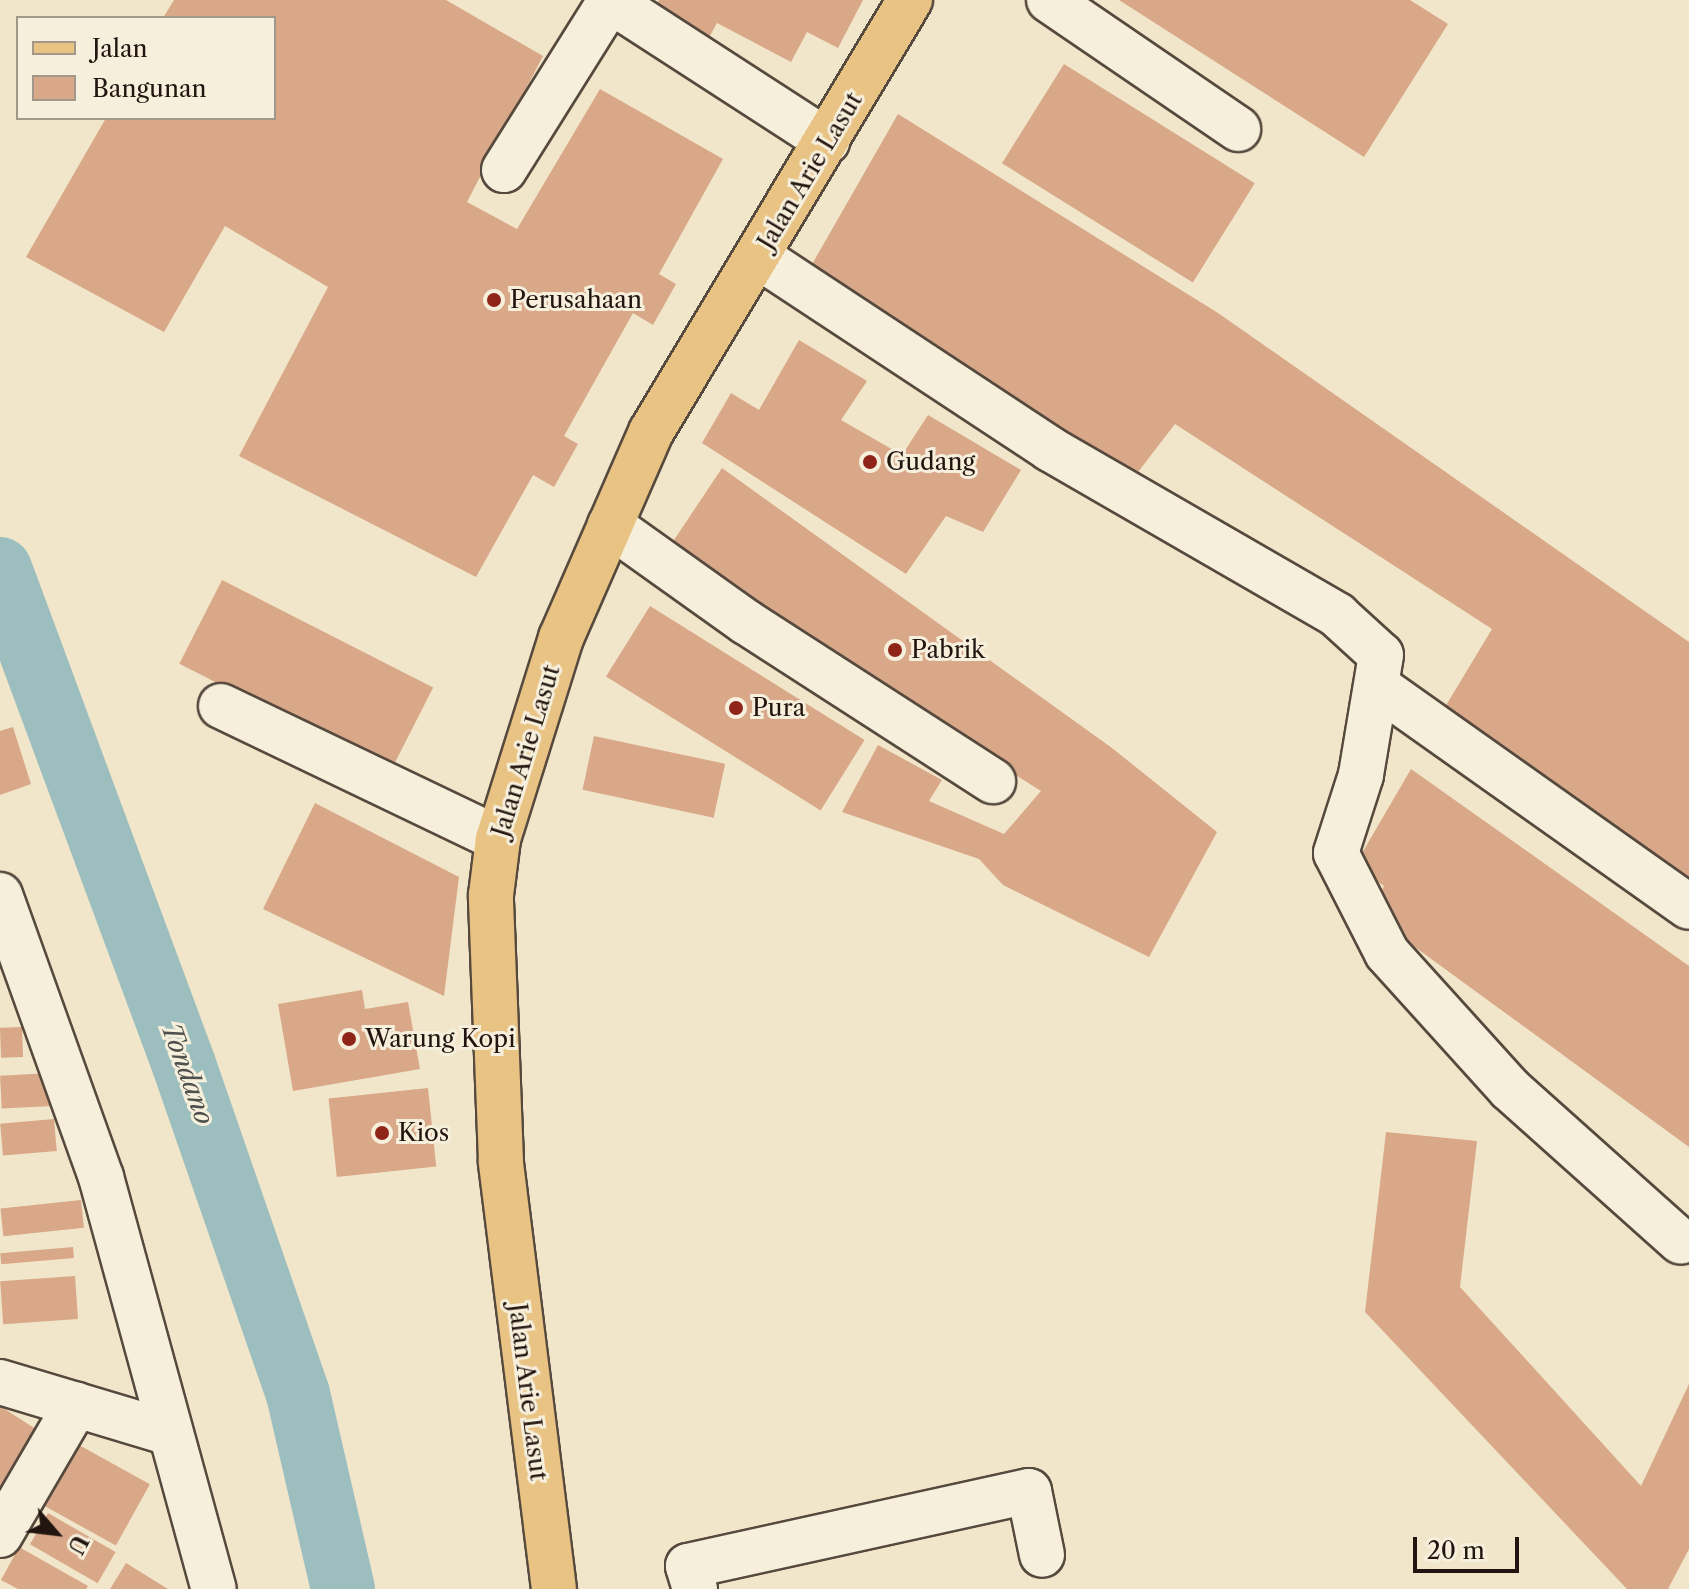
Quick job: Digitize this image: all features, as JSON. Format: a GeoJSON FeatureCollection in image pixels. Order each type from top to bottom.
{"type":"FeatureCollection","features":[{"type":"Feature","properties":{"kind":"main road","name":"Jalan Arie Lasut"},"geometry":{"type":"LineString","coordinates":[[554,1589],[501,1161],[491,895],[498,839],[561,638],[651,432],[759,257],[910,0]]}},
{"type":"Feature","properties":{"kind":"street"},"geometry":{"type":"LineString","coordinates":[[504,170],[609,0],[827,141]]}},
{"type":"Feature","properties":{"kind":"street"},"geometry":{"type":"LineString","coordinates":[[1049,0],[1238,129]]}},
{"type":"Feature","properties":{"kind":"street"},"geometry":{"type":"LineString","coordinates":[[759,257],[1050,449],[1337,615],[1381,655],[1361,775],[1336,853],[1387,953],[1510,1089],[1681,1242]]}},
{"type":"Feature","properties":{"kind":"street"},"geometry":{"type":"LineString","coordinates":[[610,525],[746,622],[993,781]]}},
{"type":"Feature","properties":{"kind":"street"},"geometry":{"type":"LineString","coordinates":[[1377,686],[1689,907]]}},
{"type":"Feature","properties":{"kind":"street"},"geometry":{"type":"LineString","coordinates":[[221,706],[498,839]]}},
{"type":"Feature","properties":{"kind":"street"},"geometry":{"type":"LineString","coordinates":[[0,895],[101,1177],[214,1589]]}},
{"type":"Feature","properties":{"kind":"street"},"geometry":{"type":"LineString","coordinates":[[0,1382],[170,1433]]}},
{"type":"Feature","properties":{"kind":"street"},"geometry":{"type":"LineString","coordinates":[[0,1535],[76,1405]]}},
{"type":"Feature","properties":{"kind":"street"},"geometry":{"type":"LineString","coordinates":[[695,1589],[688,1566],[1029,1491],[1042,1555]]}},
{"type":"Feature","properties":{"kind":"building","name":"Perusahaan"},"geometry":{"type":"Polygon","coordinates":[[[174,0],[446,0],[543,56],[467,202],[517,229],[600,89],[723,159],[659,274],[676,284],[653,325],[633,313],[564,436],[578,444],[554,487],[533,475],[476,577],[239,456],[328,287],[225,226],[164,332],[26,257],[105,120],[276,120],[276,16],[164,16],[174,0]]]}},
{"type":"Feature","properties":{"kind":"building"},"geometry":{"type":"Polygon","coordinates":[[[659,0],[863,0],[838,48],[807,32],[791,62],[717,23],[702,50],[648,21],[659,0]]]}},
{"type":"Feature","properties":{"kind":"building"},"geometry":{"type":"Polygon","coordinates":[[[1119,0],[1410,0],[1448,24],[1364,157],[1119,0]]]}},
{"type":"Feature","properties":{"kind":"building"},"geometry":{"type":"Polygon","coordinates":[[[1064,64],[1255,183],[1193,282],[1002,163],[1064,64]]]}},
{"type":"Feature","properties":{"kind":"building"},"geometry":{"type":"Polygon","coordinates":[[[898,114],[1218,313],[1689,642],[1689,892],[1436,722],[1492,629],[1175,424],[1128,485],[803,280],[898,114]]]}},
{"type":"Feature","properties":{"kind":"building","name":"Gudang"},"geometry":{"type":"Polygon","coordinates":[[[799,340],[867,381],[841,420],[902,455],[928,415],[1021,470],[983,532],[946,516],[906,574],[702,443],[731,393],[759,410],[799,340]]]}},
{"type":"Feature","properties":{"kind":"building","name":"Pabrik"},"geometry":{"type":"Polygon","coordinates":[[[722,468],[1112,748],[1217,832],[1149,957],[1003,885],[979,859],[842,812],[878,745],[942,780],[929,801],[1004,834],[1041,791],[664,555],[722,468]]]}},
{"type":"Feature","properties":{"kind":"building"},"geometry":{"type":"Polygon","coordinates":[[[222,580],[433,688],[390,771],[179,664],[222,580]]]}},
{"type":"Feature","properties":{"kind":"building","name":"Pura"},"geometry":{"type":"Polygon","coordinates":[[[650,606],[865,740],[821,810],[606,676],[650,606]]]}},
{"type":"Feature","properties":{"kind":"building"},"geometry":{"type":"Polygon","coordinates":[[[13,727],[31,784],[0,795],[0,731],[13,727]]]}},
{"type":"Feature","properties":{"kind":"building"},"geometry":{"type":"Polygon","coordinates":[[[594,736],[725,764],[714,818],[583,790],[594,736]]]}},
{"type":"Feature","properties":{"kind":"building"},"geometry":{"type":"Polygon","coordinates":[[[1411,769],[1689,966],[1689,1147],[1371,915],[1384,886],[1355,865],[1411,769]]]}},
{"type":"Feature","properties":{"kind":"building"},"geometry":{"type":"Polygon","coordinates":[[[315,803],[459,877],[444,996],[263,909],[315,803]]]}},
{"type":"Feature","properties":{"kind":"building","name":"Warung Kopi"},"geometry":{"type":"Polygon","coordinates":[[[362,990],[365,1009],[408,1002],[420,1069],[293,1091],[278,1004],[362,990]]]}},
{"type":"Feature","properties":{"kind":"building"},"geometry":{"type":"Polygon","coordinates":[[[22,1027],[23,1057],[1,1058],[0,1028],[22,1027]]]}},
{"type":"Feature","properties":{"kind":"building"},"geometry":{"type":"Polygon","coordinates":[[[51,1073],[53,1106],[2,1109],[0,1076],[51,1073]]]}},
{"type":"Feature","properties":{"kind":"building","name":"Kios"},"geometry":{"type":"Polygon","coordinates":[[[428,1088],[436,1167],[337,1177],[329,1098],[428,1088]]]}},
{"type":"Feature","properties":{"kind":"building"},"geometry":{"type":"Polygon","coordinates":[[[54,1119],[57,1151],[3,1156],[0,1124],[54,1119]]]}},
{"type":"Feature","properties":{"kind":"building"},"geometry":{"type":"Polygon","coordinates":[[[1386,1132],[1477,1141],[1460,1287],[1641,1486],[1689,1384],[1689,1549],[1668,1589],[1627,1589],[1365,1312],[1386,1132]]]}},
{"type":"Feature","properties":{"kind":"building"},"geometry":{"type":"Polygon","coordinates":[[[81,1200],[84,1228],[3,1236],[0,1208],[81,1200]]]}},
{"type":"Feature","properties":{"kind":"building"},"geometry":{"type":"Polygon","coordinates":[[[73,1247],[74,1258],[1,1264],[0,1253],[73,1247]]]}},
{"type":"Feature","properties":{"kind":"building"},"geometry":{"type":"Polygon","coordinates":[[[75,1276],[78,1319],[3,1324],[0,1281],[75,1276]]]}},
{"type":"Feature","properties":{"kind":"building"},"geometry":{"type":"Polygon","coordinates":[[[0,1406],[45,1435],[0,1507],[0,1406]]]}},
{"type":"Feature","properties":{"kind":"building"},"geometry":{"type":"Polygon","coordinates":[[[79,1445],[150,1484],[116,1545],[45,1506],[79,1445]]]}},
{"type":"Feature","properties":{"kind":"building"},"geometry":{"type":"Polygon","coordinates":[[[48,1513],[116,1552],[98,1583],[30,1544],[48,1513]]]}},
{"type":"Feature","properties":{"kind":"building"},"geometry":{"type":"Polygon","coordinates":[[[19,1547],[88,1586],[86,1589],[18,1589],[1,1580],[19,1547]]]}},
{"type":"Feature","properties":{"kind":"building"},"geometry":{"type":"Polygon","coordinates":[[[126,1563],[168,1589],[110,1589],[126,1563]]]}},
{"type":"Feature","properties":{"kind":"waterway","name":"Tondano"},"geometry":{"type":"LineString","coordinates":[[0,569],[184,1065],[298,1394],[343,1589]]}},
{"type":"Feature","properties":{"kind":"place","name":"Perusahaan"},"geometry":{"type":"Point","coordinates":[494,300]}},
{"type":"Feature","properties":{"kind":"place","name":"Gudang"},"geometry":{"type":"Point","coordinates":[870,462]}},
{"type":"Feature","properties":{"kind":"place","name":"Pabrik"},"geometry":{"type":"Point","coordinates":[895,650]}},
{"type":"Feature","properties":{"kind":"place","name":"Pura"},"geometry":{"type":"Point","coordinates":[736,708]}},
{"type":"Feature","properties":{"kind":"place","name":"Warung Kopi"},"geometry":{"type":"Point","coordinates":[349,1039]}},
{"type":"Feature","properties":{"kind":"place","name":"Kios"},"geometry":{"type":"Point","coordinates":[382,1133]}}]}
